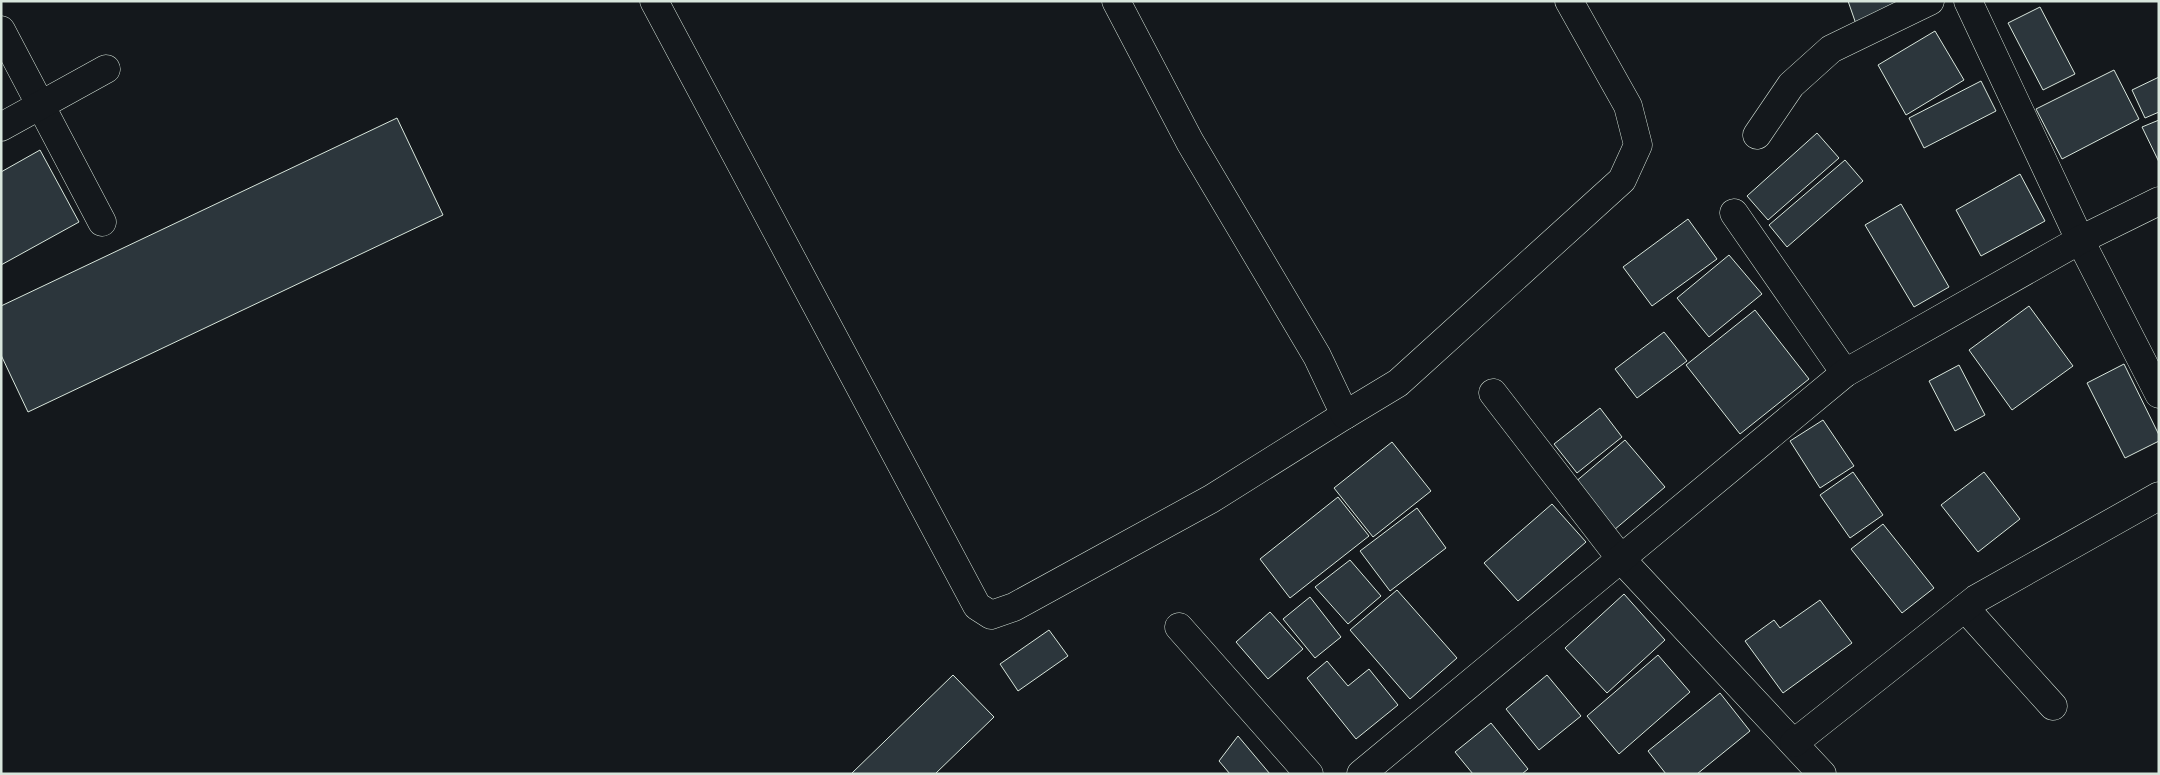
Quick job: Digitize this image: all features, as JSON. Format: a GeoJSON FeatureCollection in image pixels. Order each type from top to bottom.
{"type":"FeatureCollection","features":[{"type":"Feature","properties":{"kind":"street"},"geometry":{"type":"LineString","coordinates":[[654,1],[977,606],[991,615],[1014,608],[1210,499],[1398,383],[1622,180],[1638,145],[1628,106],[1569,1]]}},
{"type":"Feature","properties":{"kind":"street"},"geometry":{"type":"LineString","coordinates":[[1116,1],[1190,142],[1318,356],[1345,415]]}},
{"type":"Feature","properties":{"kind":"street"},"geometry":{"type":"LineString","coordinates":[[1757,135],[1792,86],[1831,49],[1930,1]]}},
{"type":"Feature","properties":{"kind":"street"},"geometry":{"type":"LineString","coordinates":[[1974,4],[2080,240],[2159,394]]}},
{"type":"Feature","properties":{"kind":"street"},"geometry":{"type":"LineString","coordinates":[[1,30],[102,222]]}},
{"type":"Feature","properties":{"kind":"street"},"geometry":{"type":"LineString","coordinates":[[1,127],[106,69]]}},
{"type":"Feature","properties":{"kind":"street"},"geometry":{"type":"LineString","coordinates":[[1362,774],[1845,373],[2080,240],[2159,202]]}},
{"type":"Feature","properties":{"kind":"street"},"geometry":{"type":"LineString","coordinates":[[1734,213],[1845,373]]}},
{"type":"Feature","properties":{"kind":"street"},"geometry":{"type":"LineString","coordinates":[[1493,393],[1621,559],[1822,774]]}},
{"type":"Feature","properties":{"kind":"street"},"geometry":{"type":"LineString","coordinates":[[1794,743],[1976,599],[2159,496]]}},
{"type":"Feature","properties":{"kind":"street"},"geometry":{"type":"LineString","coordinates":[[1965,608],[2053,706]]}},
{"type":"Feature","properties":{"kind":"street"},"geometry":{"type":"LineString","coordinates":[[1179,627],[1309,774]]}},
{"type":"Feature","properties":{"kind":"building"},"geometry":{"type":"Polygon","coordinates":[[[1848,1],[1915,1],[1856,24],[1848,1]]]}},
{"type":"Feature","properties":{"kind":"building"},"geometry":{"type":"Polygon","coordinates":[[[2040,7],[2075,74],[2043,90],[2008,23],[2040,7]]]}},
{"type":"Feature","properties":{"kind":"building"},"geometry":{"type":"Polygon","coordinates":[[[1935,31],[1964,80],[1906,115],[1878,65],[1935,31]]]}},
{"type":"Feature","properties":{"kind":"building"},"geometry":{"type":"Polygon","coordinates":[[[2114,70],[2139,119],[2062,159],[2036,109],[2114,70]]]}},
{"type":"Feature","properties":{"kind":"building"},"geometry":{"type":"Polygon","coordinates":[[[2159,77],[2159,112],[2145,118],[2132,90],[2159,77]]]}},
{"type":"Feature","properties":{"kind":"building"},"geometry":{"type":"Polygon","coordinates":[[[1981,81],[1996,111],[1924,148],[1909,118],[1981,81]]]}},
{"type":"Feature","properties":{"kind":"building"},"geometry":{"type":"Polygon","coordinates":[[[397,118],[443,215],[28,412],[1,355],[1,306],[397,118]]]}},
{"type":"Feature","properties":{"kind":"building"},"geometry":{"type":"Polygon","coordinates":[[[2159,120],[2159,162],[2142,127],[2159,120]]]}},
{"type":"Feature","properties":{"kind":"building"},"geometry":{"type":"Polygon","coordinates":[[[1817,133],[1839,158],[1768,220],[1747,196],[1817,133]]]}},
{"type":"Feature","properties":{"kind":"building"},"geometry":{"type":"Polygon","coordinates":[[[40,150],[79,222],[1,265],[1,172],[40,150]]]}},
{"type":"Feature","properties":{"kind":"building"},"geometry":{"type":"Polygon","coordinates":[[[1845,160],[1863,181],[1787,247],[1769,225],[1845,160]]]}},
{"type":"Feature","properties":{"kind":"building"},"geometry":{"type":"Polygon","coordinates":[[[2020,174],[2045,221],[1981,256],[1956,210],[2020,174]]]}},
{"type":"Feature","properties":{"kind":"building"},"geometry":{"type":"Polygon","coordinates":[[[1901,204],[1949,287],[1914,307],[1865,225],[1901,204]]]}},
{"type":"Feature","properties":{"kind":"building"},"geometry":{"type":"Polygon","coordinates":[[[1688,219],[1717,259],[1652,306],[1623,267],[1688,219]]]}},
{"type":"Feature","properties":{"kind":"building"},"geometry":{"type":"Polygon","coordinates":[[[1729,255],[1762,294],[1709,337],[1677,298],[1729,255]]]}},
{"type":"Feature","properties":{"kind":"building"},"geometry":{"type":"Polygon","coordinates":[[[2029,306],[2073,366],[2012,410],[1969,350],[2029,306]]]}},
{"type":"Feature","properties":{"kind":"building"},"geometry":{"type":"Polygon","coordinates":[[[1755,310],[1809,379],[1740,434],[1686,365],[1755,310]]]}},
{"type":"Feature","properties":{"kind":"building"},"geometry":{"type":"Polygon","coordinates":[[[1664,332],[1687,361],[1637,398],[1615,369],[1664,332]]]}},
{"type":"Feature","properties":{"kind":"building"},"geometry":{"type":"Polygon","coordinates":[[[2124,364],[2159,435],[2159,441],[2125,458],[2087,383],[2124,364]]]}},
{"type":"Feature","properties":{"kind":"building"},"geometry":{"type":"Polygon","coordinates":[[[1959,365],[1985,415],[1955,431],[1929,381],[1959,365]]]}},
{"type":"Feature","properties":{"kind":"building"},"geometry":{"type":"Polygon","coordinates":[[[1600,408],[1622,437],[1577,473],[1554,444],[1600,408]]]}},
{"type":"Feature","properties":{"kind":"building"},"geometry":{"type":"Polygon","coordinates":[[[1823,420],[1854,466],[1820,488],[1790,441],[1823,420]]]}},
{"type":"Feature","properties":{"kind":"building"},"geometry":{"type":"Polygon","coordinates":[[[1625,440],[1665,487],[1614,530],[1574,483],[1625,440]]]}},
{"type":"Feature","properties":{"kind":"building"},"geometry":{"type":"Polygon","coordinates":[[[1392,442],[1431,491],[1373,537],[1334,488],[1392,442]]]}},
{"type":"Feature","properties":{"kind":"building"},"geometry":{"type":"Polygon","coordinates":[[[1853,472],[1883,515],[1850,538],[1820,495],[1853,472]]]}},
{"type":"Feature","properties":{"kind":"building"},"geometry":{"type":"Polygon","coordinates":[[[1984,472],[2020,519],[1978,552],[1941,505],[1984,472]]]}},
{"type":"Feature","properties":{"kind":"building"},"geometry":{"type":"Polygon","coordinates":[[[1338,497],[1369,536],[1290,598],[1260,559],[1338,497]]]}},
{"type":"Feature","properties":{"kind":"building"},"geometry":{"type":"Polygon","coordinates":[[[1552,504],[1586,542],[1518,601],[1484,563],[1552,504]]]}},
{"type":"Feature","properties":{"kind":"building"},"geometry":{"type":"Polygon","coordinates":[[[1417,508],[1446,548],[1390,591],[1360,551],[1417,508]]]}},
{"type":"Feature","properties":{"kind":"building"},"geometry":{"type":"Polygon","coordinates":[[[1883,524],[1934,588],[1902,613],[1851,549],[1883,524]]]}},
{"type":"Feature","properties":{"kind":"building"},"geometry":{"type":"Polygon","coordinates":[[[1350,560],[1381,596],[1348,624],[1315,587],[1350,560]]]}},
{"type":"Feature","properties":{"kind":"building"},"geometry":{"type":"Polygon","coordinates":[[[1397,590],[1457,658],[1410,699],[1350,630],[1397,590]]]}},
{"type":"Feature","properties":{"kind":"building"},"geometry":{"type":"Polygon","coordinates":[[[1624,594],[1665,640],[1607,693],[1565,648],[1624,594]]]}},
{"type":"Feature","properties":{"kind":"building"},"geometry":{"type":"Polygon","coordinates":[[[1310,597],[1341,637],[1315,658],[1283,619],[1310,597]]]}},
{"type":"Feature","properties":{"kind":"building"},"geometry":{"type":"Polygon","coordinates":[[[1820,600],[1852,643],[1783,693],[1745,641],[1774,620],[1780,628],[1820,600]]]}},
{"type":"Feature","properties":{"kind":"building"},"geometry":{"type":"Polygon","coordinates":[[[1270,612],[1303,649],[1268,679],[1236,642],[1270,612]]]}},
{"type":"Feature","properties":{"kind":"building"},"geometry":{"type":"Polygon","coordinates":[[[1049,630],[1068,656],[1018,691],[1000,664],[1049,630]]]}},
{"type":"Feature","properties":{"kind":"building"},"geometry":{"type":"Polygon","coordinates":[[[1658,655],[1690,692],[1619,754],[1587,716],[1658,655]]]}},
{"type":"Feature","properties":{"kind":"building"},"geometry":{"type":"Polygon","coordinates":[[[1327,661],[1348,686],[1369,669],[1398,705],[1356,739],[1307,678],[1327,661]]]}},
{"type":"Feature","properties":{"kind":"building"},"geometry":{"type":"Polygon","coordinates":[[[953,675],[994,717],[935,774],[851,774],[953,675]]]}},
{"type":"Feature","properties":{"kind":"building"},"geometry":{"type":"Polygon","coordinates":[[[1547,675],[1581,716],[1539,750],[1506,709],[1547,675]]]}},
{"type":"Feature","properties":{"kind":"building"},"geometry":{"type":"Polygon","coordinates":[[[1720,693],[1750,731],[1697,774],[1666,774],[1648,751],[1720,693]]]}},
{"type":"Feature","properties":{"kind":"building"},"geometry":{"type":"Polygon","coordinates":[[[1491,723],[1528,769],[1522,774],[1473,774],[1455,752],[1491,723]]]}},
{"type":"Feature","properties":{"kind":"building"},"geometry":{"type":"Polygon","coordinates":[[[1238,736],[1270,774],[1230,774],[1219,761],[1238,736]]]}}]}
